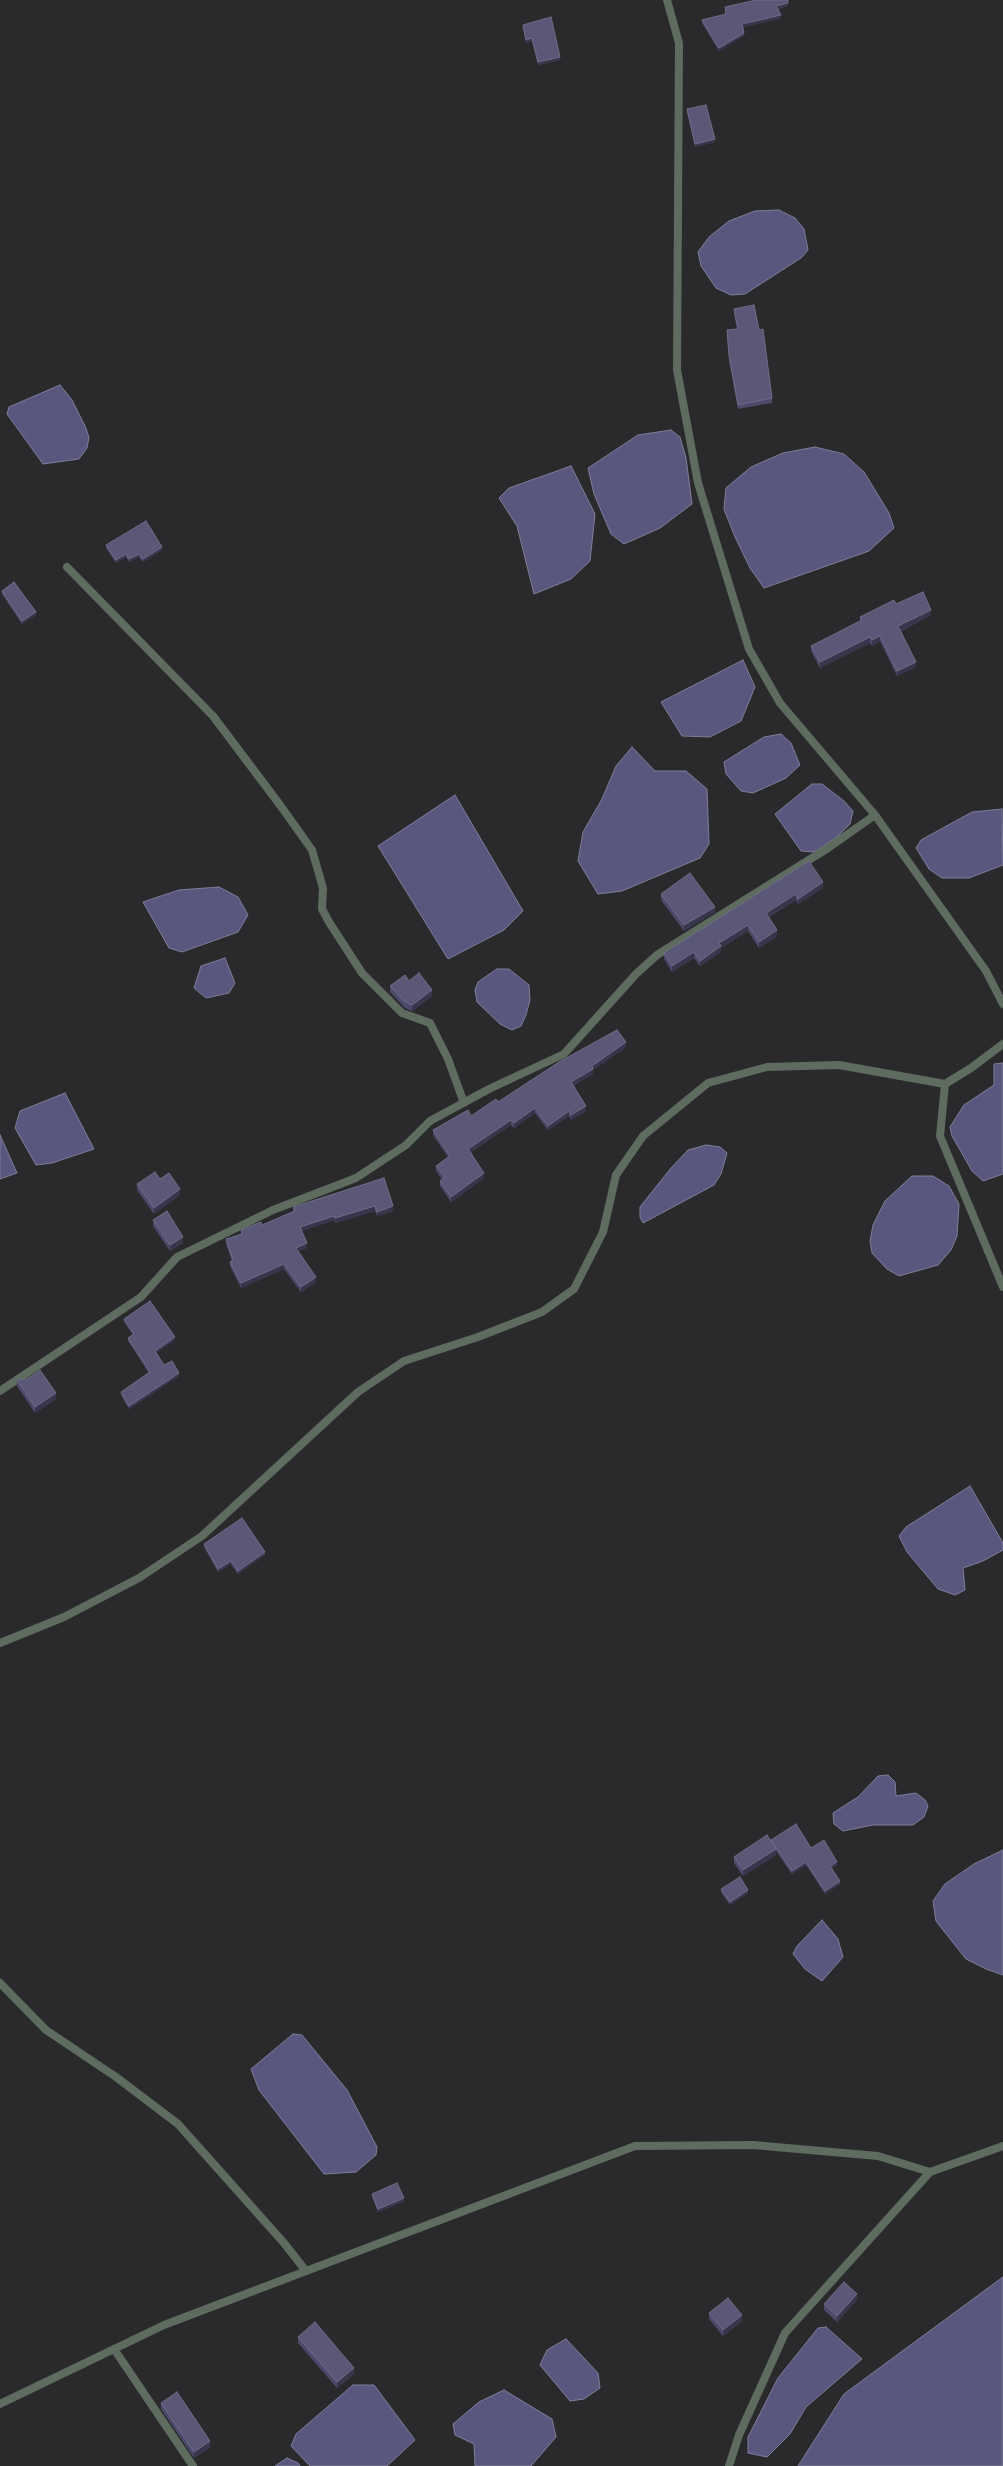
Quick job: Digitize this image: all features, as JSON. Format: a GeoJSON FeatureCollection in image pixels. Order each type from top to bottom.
{"type":"FeatureCollection","features":[{"type":"Feature","properties":{"kind":"street"},"geometry":{"type":"LineString","coordinates":[[667,0],[679,43],[677,370],[698,483],[749,649],[780,703],[875,816],[986,971],[1003,1004]]}},
{"type":"Feature","properties":{"kind":"street"},"geometry":{"type":"LineString","coordinates":[[67,567],[213,716],[280,805],[312,850],[323,888],[322,909],[329,922],[362,973],[402,1013],[430,1022],[448,1059],[464,1103]]}},
{"type":"Feature","properties":{"kind":"street"},"geometry":{"type":"LineString","coordinates":[[0,1391],[141,1297],[177,1257],[273,1210],[356,1178],[406,1145],[430,1121],[564,1054],[636,974],[657,954],[828,848],[875,816]]}},
{"type":"Feature","properties":{"kind":"street"},"geometry":{"type":"LineString","coordinates":[[0,1643],[64,1617],[132,1582],[202,1536],[358,1392],[404,1361],[478,1338],[542,1312],[574,1289],[603,1232],[616,1175],[642,1136],[708,1083],[767,1067],[839,1065],[945,1084],[972,1068],[1003,1044]]}},
{"type":"Feature","properties":{"kind":"street"},"geometry":{"type":"LineString","coordinates":[[945,1084],[940,1136],[1003,1287]]}},
{"type":"Feature","properties":{"kind":"street"},"geometry":{"type":"LineString","coordinates":[[0,1983],[46,2030],[116,2077],[178,2124],[284,2243],[306,2271]]}},
{"type":"Feature","properties":{"kind":"street"},"geometry":{"type":"LineString","coordinates":[[0,2404],[164,2325],[635,2146],[753,2145],[776,2147],[878,2156],[930,2172]]}},
{"type":"Feature","properties":{"kind":"street"},"geometry":{"type":"LineString","coordinates":[[729,2466],[739,2435],[785,2333],[930,2172],[1003,2146]]}},
{"type":"Feature","properties":{"kind":"street"},"geometry":{"type":"LineString","coordinates":[[114,2350],[193,2466]]}},
{"type":"Feature","properties":{"kind":"shaded area"},"geometry":{"type":"Polygon","coordinates":[[[779,210],[795,218],[804,229],[808,250],[801,258],[745,294],[731,295],[716,288],[701,266],[698,252],[709,237],[729,221],[755,211],[779,210]]]}},
{"type":"Feature","properties":{"kind":"shaded area"},"geometry":{"type":"Polygon","coordinates":[[[60,385],[72,400],[85,426],[89,437],[87,448],[79,459],[43,464],[7,414],[9,407],[60,385]]]}},
{"type":"Feature","properties":{"kind":"shaded area"},"geometry":{"type":"Polygon","coordinates":[[[671,430],[680,437],[686,458],[692,504],[660,528],[624,544],[611,534],[594,494],[588,468],[638,435],[671,430]]]}},
{"type":"Feature","properties":{"kind":"shaded area"},"geometry":{"type":"Polygon","coordinates":[[[815,447],[844,454],[864,472],[889,513],[894,528],[869,551],[764,588],[750,568],[735,537],[724,509],[726,488],[751,467],[783,453],[815,447]]]}},
{"type":"Feature","properties":{"kind":"shaded area"},"geometry":{"type":"Polygon","coordinates":[[[571,466],[595,514],[590,561],[571,579],[534,594],[517,526],[499,498],[509,488],[571,466]]]}},
{"type":"Feature","properties":{"kind":"shaded area"},"geometry":{"type":"Polygon","coordinates":[[[743,660],[755,687],[741,721],[710,737],[682,736],[661,702],[743,660]]]}},
{"type":"Feature","properties":{"kind":"shaded area"},"geometry":{"type":"Polygon","coordinates":[[[781,734],[791,743],[800,765],[786,778],[753,793],[741,791],[726,774],[724,762],[764,737],[781,734]]]}},
{"type":"Feature","properties":{"kind":"shaded area"},"geometry":{"type":"Polygon","coordinates":[[[632,747],[655,771],[686,771],[707,789],[709,844],[700,858],[622,891],[598,894],[578,861],[583,832],[602,799],[616,766],[632,747]]]}},
{"type":"Feature","properties":{"kind":"shaded area"},"geometry":{"type":"Polygon","coordinates":[[[812,784],[822,784],[844,801],[853,811],[850,824],[837,837],[814,852],[801,851],[775,814],[812,784]]]}},
{"type":"Feature","properties":{"kind":"shaded area"},"geometry":{"type":"Polygon","coordinates":[[[455,795],[523,911],[504,930],[448,959],[378,846],[455,795]]]}},
{"type":"Feature","properties":{"kind":"shaded area"},"geometry":{"type":"Polygon","coordinates":[[[1002,809],[1003,865],[969,878],[942,878],[929,869],[916,848],[921,840],[972,812],[1002,809]]]}},
{"type":"Feature","properties":{"kind":"shaded area"},"geometry":{"type":"Polygon","coordinates":[[[219,887],[238,897],[248,915],[238,932],[182,952],[169,948],[143,902],[179,890],[219,887]]]}},
{"type":"Feature","properties":{"kind":"shaded area"},"geometry":{"type":"Polygon","coordinates":[[[225,958],[235,983],[229,993],[206,998],[194,988],[201,966],[225,958]]]}},
{"type":"Feature","properties":{"kind":"shaded area"},"geometry":{"type":"Polygon","coordinates":[[[497,969],[509,969],[529,985],[530,1000],[526,1015],[521,1026],[512,1030],[500,1024],[477,1002],[475,990],[478,982],[497,969]]]}},
{"type":"Feature","properties":{"kind":"shaded area"},"geometry":{"type":"Polygon","coordinates":[[[1003,1063],[1003,1174],[983,1181],[972,1171],[952,1136],[950,1127],[964,1105],[994,1085],[994,1064],[1003,1063]]]}},
{"type":"Feature","properties":{"kind":"shaded area"},"geometry":{"type":"Polygon","coordinates":[[[65,1093],[94,1149],[52,1163],[36,1165],[15,1128],[20,1111],[65,1093]]]}},
{"type":"Feature","properties":{"kind":"shaded area"},"geometry":{"type":"Polygon","coordinates":[[[0,1135],[17,1173],[0,1179],[0,1135]]]}},
{"type":"Feature","properties":{"kind":"shaded area"},"geometry":{"type":"Polygon","coordinates":[[[706,1145],[720,1147],[727,1153],[721,1174],[714,1185],[643,1223],[640,1217],[640,1207],[671,1168],[688,1150],[706,1145]]]}},
{"type":"Feature","properties":{"kind":"shaded area"},"geometry":{"type":"Polygon","coordinates":[[[912,1176],[933,1176],[949,1186],[959,1204],[957,1236],[951,1250],[938,1265],[899,1276],[887,1269],[872,1253],[870,1241],[873,1225],[885,1201],[912,1176]]]}},
{"type":"Feature","properties":{"kind":"shaded area"},"geometry":{"type":"Polygon","coordinates":[[[970,1486],[1003,1543],[1003,1550],[983,1561],[963,1568],[965,1590],[955,1595],[938,1589],[907,1552],[899,1536],[906,1527],[970,1486]]]}},
{"type":"Feature","properties":{"kind":"shaded area"},"geometry":{"type":"Polygon","coordinates":[[[888,1775],[895,1782],[896,1796],[916,1793],[925,1800],[928,1806],[924,1817],[913,1825],[873,1825],[843,1831],[834,1824],[833,1813],[858,1797],[878,1776],[888,1775]]]}},
{"type":"Feature","properties":{"kind":"shaded area"},"geometry":{"type":"Polygon","coordinates":[[[1003,1850],[1003,1975],[986,1969],[966,1959],[936,1921],[933,1901],[945,1884],[974,1864],[1003,1850]]]}},
{"type":"Feature","properties":{"kind":"shaded area"},"geometry":{"type":"Polygon","coordinates":[[[822,1920],[838,1939],[843,1957],[822,1981],[805,1969],[793,1954],[797,1946],[822,1920]]]}},
{"type":"Feature","properties":{"kind":"shaded area"},"geometry":{"type":"Polygon","coordinates":[[[293,2034],[302,2035],[347,2090],[377,2147],[376,2155],[356,2172],[324,2174],[259,2090],[251,2069],[293,2034]]]}},
{"type":"Feature","properties":{"kind":"shaded area"},"geometry":{"type":"Polygon","coordinates":[[[1003,2277],[1003,2466],[798,2466],[844,2394],[1003,2277]]]}},
{"type":"Feature","properties":{"kind":"shaded area"},"geometry":{"type":"Polygon","coordinates":[[[826,2327],[862,2359],[806,2407],[790,2434],[767,2457],[748,2453],[748,2437],[778,2378],[818,2328],[826,2327]]]}},
{"type":"Feature","properties":{"kind":"shaded area"},"geometry":{"type":"Polygon","coordinates":[[[566,2339],[598,2373],[600,2388],[584,2399],[570,2401],[540,2365],[547,2350],[566,2339]]]}},
{"type":"Feature","properties":{"kind":"shaded area"},"geometry":{"type":"Polygon","coordinates":[[[353,2385],[374,2385],[415,2440],[387,2466],[310,2466],[291,2446],[296,2434],[353,2385]]]}},
{"type":"Feature","properties":{"kind":"shaded area"},"geometry":{"type":"Polygon","coordinates":[[[504,2390],[552,2419],[556,2437],[531,2466],[475,2466],[474,2444],[455,2435],[453,2424],[479,2402],[504,2390]]]}},
{"type":"Feature","properties":{"kind":"shaded area"},"geometry":{"type":"Polygon","coordinates":[[[287,2458],[298,2463],[300,2466],[275,2466],[287,2458]]]}},
{"type":"Feature","properties":{"kind":"building"},"geometry":{"type":"Polygon","coordinates":[[[756,0],[788,0],[788,3],[776,6],[781,15],[742,24],[744,33],[719,48],[702,20],[726,14],[725,7],[756,0]]]}},
{"type":"Feature","properties":{"kind":"building"},"geometry":{"type":"Polygon","coordinates":[[[551,17],[560,57],[538,62],[532,38],[526,40],[523,25],[551,17]]]}},
{"type":"Feature","properties":{"kind":"building"},"geometry":{"type":"Polygon","coordinates":[[[706,105],[715,139],[695,144],[687,109],[706,105]]]}},
{"type":"Feature","properties":{"kind":"building"},"geometry":{"type":"Polygon","coordinates":[[[754,305],[759,330],[763,329],[772,398],[738,405],[729,355],[727,330],[738,329],[734,309],[754,305]]]}},
{"type":"Feature","properties":{"kind":"building"},"geometry":{"type":"Polygon","coordinates":[[[146,521],[162,547],[143,559],[139,554],[129,559],[126,554],[116,560],[106,545],[146,521]]]}},
{"type":"Feature","properties":{"kind":"building"},"geometry":{"type":"Polygon","coordinates":[[[14,582],[36,612],[22,621],[2,591],[14,582]]]}},
{"type":"Feature","properties":{"kind":"building"},"geometry":{"type":"Polygon","coordinates":[[[923,592],[931,610],[898,626],[916,662],[897,671],[880,636],[872,640],[870,637],[820,662],[811,646],[862,620],[860,617],[894,600],[896,604],[923,592]]]}},
{"type":"Feature","properties":{"kind":"building"},"geometry":{"type":"Polygon","coordinates":[[[809,861],[823,882],[798,899],[796,894],[766,913],[777,930],[759,942],[748,925],[719,943],[721,946],[700,961],[694,952],[672,966],[664,953],[809,861]]]}},
{"type":"Feature","properties":{"kind":"building"},"geometry":{"type":"Polygon","coordinates":[[[690,873],[715,907],[684,925],[661,894],[690,873]]]}},
{"type":"Feature","properties":{"kind":"building"},"geometry":{"type":"Polygon","coordinates":[[[419,973],[432,990],[412,1005],[405,1002],[390,986],[405,975],[409,981],[419,973]]]}},
{"type":"Feature","properties":{"kind":"building"},"geometry":{"type":"Polygon","coordinates":[[[617,1030],[626,1042],[592,1066],[593,1069],[571,1082],[586,1106],[571,1115],[569,1111],[548,1126],[535,1108],[514,1123],[511,1120],[468,1149],[484,1173],[451,1197],[440,1181],[445,1177],[436,1166],[450,1156],[433,1130],[468,1110],[471,1116],[496,1099],[498,1102],[559,1062],[617,1030]]]}},
{"type":"Feature","properties":{"kind":"building"},"geometry":{"type":"Polygon","coordinates":[[[155,1172],[160,1179],[169,1173],[180,1189],[154,1208],[137,1184],[155,1172]]]}},
{"type":"Feature","properties":{"kind":"building"},"geometry":{"type":"Polygon","coordinates":[[[384,1178],[393,1206],[377,1212],[375,1206],[335,1218],[334,1216],[300,1227],[307,1243],[296,1248],[316,1277],[301,1287],[284,1264],[241,1283],[230,1262],[233,1260],[226,1239],[242,1234],[241,1230],[261,1222],[262,1225],[295,1211],[293,1207],[384,1178]]]}},
{"type":"Feature","properties":{"kind":"building"},"geometry":{"type":"Polygon","coordinates":[[[167,1211],[183,1237],[170,1245],[153,1220],[167,1211]]]}},
{"type":"Feature","properties":{"kind":"building"},"geometry":{"type":"Polygon","coordinates":[[[150,1301],[175,1337],[155,1351],[164,1365],[172,1361],[179,1373],[129,1406],[121,1392],[150,1372],[128,1338],[134,1334],[124,1319],[150,1301]]]}},
{"type":"Feature","properties":{"kind":"building"},"geometry":{"type":"Polygon","coordinates":[[[40,1370],[56,1393],[35,1407],[17,1380],[27,1379],[40,1370]]]}},
{"type":"Feature","properties":{"kind":"building"},"geometry":{"type":"Polygon","coordinates":[[[242,1518],[265,1552],[238,1571],[231,1561],[218,1569],[204,1544],[242,1518]]]}},
{"type":"Feature","properties":{"kind":"building"},"geometry":{"type":"Polygon","coordinates":[[[796,1824],[811,1848],[824,1840],[837,1862],[830,1866],[840,1881],[825,1891],[806,1862],[792,1871],[771,1840],[796,1824]]]}},
{"type":"Feature","properties":{"kind":"building"},"geometry":{"type":"Polygon","coordinates":[[[767,1835],[776,1849],[743,1870],[734,1857],[767,1835]]]}},
{"type":"Feature","properties":{"kind":"building"},"geometry":{"type":"Polygon","coordinates":[[[740,1877],[748,1890],[730,1902],[721,1889],[740,1877]]]}},
{"type":"Feature","properties":{"kind":"building"},"geometry":{"type":"Polygon","coordinates":[[[397,2183],[404,2198],[378,2209],[372,2194],[397,2183]]]}},
{"type":"Feature","properties":{"kind":"building"},"geometry":{"type":"Polygon","coordinates":[[[844,2282],[857,2294],[837,2316],[824,2304],[844,2282]]]}},
{"type":"Feature","properties":{"kind":"building"},"geometry":{"type":"Polygon","coordinates":[[[728,2298],[742,2315],[723,2330],[709,2313],[728,2298]]]}},
{"type":"Feature","properties":{"kind":"building"},"geometry":{"type":"Polygon","coordinates":[[[315,2322],[354,2368],[337,2382],[298,2337],[315,2322]]]}},
{"type":"Feature","properties":{"kind":"building"},"geometry":{"type":"Polygon","coordinates":[[[177,2392],[210,2441],[194,2452],[161,2403],[177,2392]]]}}]}
